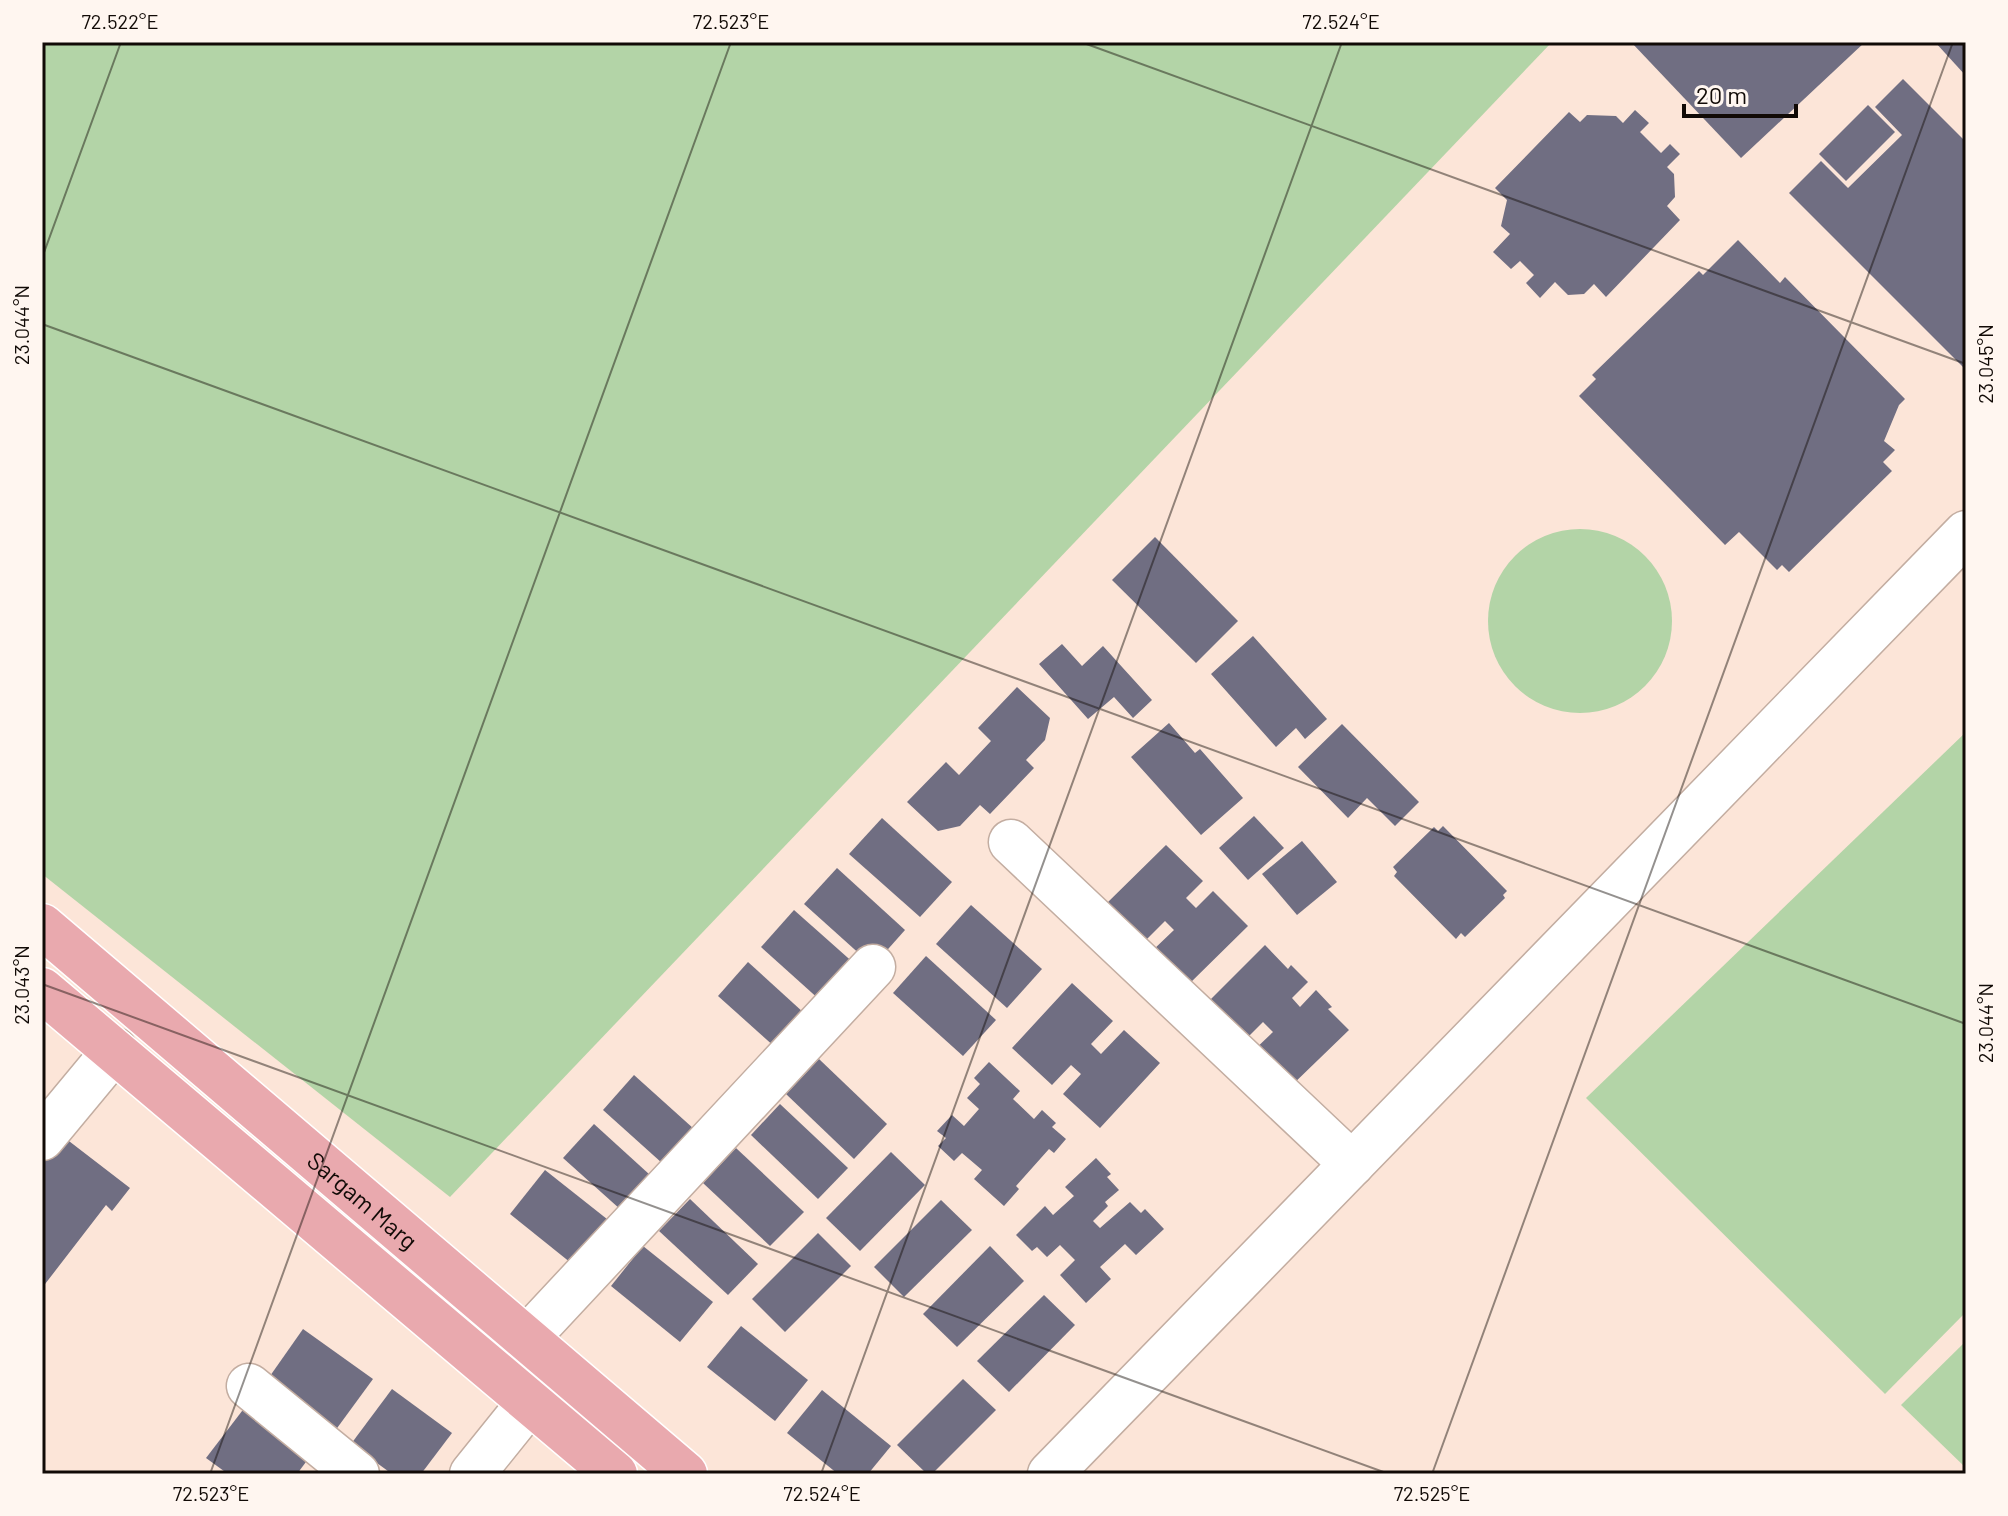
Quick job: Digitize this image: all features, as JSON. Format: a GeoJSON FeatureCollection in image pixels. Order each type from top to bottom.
{"type":"FeatureCollection","features":[{"type":"Feature","properties":{"kind":"main road","name":"Sargam Marg"},"geometry":{"type":"LineString","coordinates":[[42,926],[685,1474]]}},
{"type":"Feature","properties":{"kind":"main road","name":"Sargam Marg"},"geometry":{"type":"LineString","coordinates":[[42,990],[615,1474]]}},
{"type":"Feature","properties":{"kind":"street"},"geometry":{"type":"LineString","coordinates":[[1050,1474],[1966,533]]}},
{"type":"Feature","properties":{"kind":"street"},"geometry":{"type":"LineString","coordinates":[[1011,842],[1352,1164]]}},
{"type":"Feature","properties":{"kind":"street"},"geometry":{"type":"LineString","coordinates":[[526,1339],[873,967]]}},
{"type":"Feature","properties":{"kind":"street"},"geometry":{"type":"LineString","coordinates":[[42,1138],[115,1050]]}},
{"type":"Feature","properties":{"kind":"street"},"geometry":{"type":"LineString","coordinates":[[249,1386],[357,1474]]}},
{"type":"Feature","properties":{"kind":"street"},"geometry":{"type":"LineString","coordinates":[[472,1474],[530,1402]]}},
{"type":"Feature","properties":{"kind":"green space"},"geometry":{"type":"Polygon","coordinates":[[[42,42],[1552,42],[450,1197],[42,874],[42,42]]]}},
{"type":"Feature","properties":{"kind":"green space"},"geometry":{"type":"Polygon","coordinates":[[[1580,529],[1598,530],[1615,536],[1645,556],[1665,586],[1671,603],[1671,639],[1665,656],[1645,686],[1615,706],[1598,712],[1580,713],[1562,712],[1545,706],[1515,686],[1495,656],[1489,639],[1488,621],[1489,603],[1495,586],[1515,556],[1545,536],[1562,530],[1580,529]]]}},
{"type":"Feature","properties":{"kind":"green space"},"geometry":{"type":"Polygon","coordinates":[[[1966,732],[1966,1312],[1885,1394],[1586,1098],[1966,732]]]}},
{"type":"Feature","properties":{"kind":"green space"},"geometry":{"type":"Polygon","coordinates":[[[1966,1341],[1966,1468],[1901,1405],[1966,1341]]]}},
{"type":"Feature","properties":{"kind":"building"},"geometry":{"type":"Polygon","coordinates":[[[1631,42],[1865,42],[1741,158],[1631,42]]]}},
{"type":"Feature","properties":{"kind":"building"},"geometry":{"type":"Polygon","coordinates":[[[1935,42],[1966,42],[1966,76],[1935,42]]]}},
{"type":"Feature","properties":{"kind":"building"},"geometry":{"type":"Polygon","coordinates":[[[1903,79],[1966,142],[1966,370],[1789,193],[1821,161],[1848,188],[1902,135],[1875,107],[1903,79]]]}},
{"type":"Feature","properties":{"kind":"building"},"geometry":{"type":"Polygon","coordinates":[[[1868,105],[1895,132],[1846,181],[1819,154],[1868,105]]]}},
{"type":"Feature","properties":{"kind":"building"},"geometry":{"type":"Polygon","coordinates":[[[1635,110],[1649,123],[1640,132],[1661,153],[1670,144],[1680,154],[1667,167],[1674,174],[1675,197],[1667,206],[1680,220],[1606,297],[1594,284],[1584,294],[1568,295],[1555,282],[1540,298],[1526,283],[1534,275],[1520,261],[1511,269],[1493,252],[1510,234],[1501,226],[1507,200],[1495,188],[1569,112],[1580,122],[1587,115],[1616,116],[1623,123],[1635,110]]]}},
{"type":"Feature","properties":{"kind":"building"},"geometry":{"type":"Polygon","coordinates":[[[1738,240],[1780,283],[1785,277],[1905,399],[1899,405],[1884,441],[1895,450],[1883,462],[1892,471],[1789,572],[1782,565],[1777,570],[1739,532],[1725,545],[1579,396],[1596,379],[1592,375],[1699,271],[1703,275],[1738,240]]]}},
{"type":"Feature","properties":{"kind":"building"},"geometry":{"type":"Polygon","coordinates":[[[1155,537],[1238,621],[1196,663],[1112,580],[1155,537]]]}},
{"type":"Feature","properties":{"kind":"building"},"geometry":{"type":"Polygon","coordinates":[[[1253,636],[1327,719],[1305,739],[1296,728],[1276,747],[1211,674],[1253,636]]]}},
{"type":"Feature","properties":{"kind":"building"},"geometry":{"type":"Polygon","coordinates":[[[1062,644],[1082,666],[1103,646],[1152,700],[1133,718],[1114,697],[1088,719],[1039,664],[1062,644]]]}},
{"type":"Feature","properties":{"kind":"building"},"geometry":{"type":"Polygon","coordinates":[[[1017,687],[1050,718],[1045,740],[1026,760],[1034,768],[990,814],[980,805],[960,826],[938,831],[907,802],[946,762],[959,775],[991,741],[978,728],[1017,687]]]}},
{"type":"Feature","properties":{"kind":"building"},"geometry":{"type":"Polygon","coordinates":[[[1169,723],[1195,753],[1200,749],[1243,798],[1201,835],[1131,757],[1169,723]]]}},
{"type":"Feature","properties":{"kind":"building"},"geometry":{"type":"Polygon","coordinates":[[[1342,724],[1419,802],[1395,826],[1367,798],[1348,818],[1298,767],[1342,724]]]}},
{"type":"Feature","properties":{"kind":"building"},"geometry":{"type":"Polygon","coordinates":[[[1254,816],[1284,848],[1248,880],[1219,848],[1254,816]]]}},
{"type":"Feature","properties":{"kind":"building"},"geometry":{"type":"Polygon","coordinates":[[[882,818],[952,882],[920,917],[849,854],[882,818]]]}},
{"type":"Feature","properties":{"kind":"building"},"geometry":{"type":"Polygon","coordinates":[[[1443,826],[1507,891],[1503,895],[1505,898],[1465,937],[1461,933],[1456,939],[1394,876],[1397,872],[1393,867],[1434,827],[1438,831],[1443,826]]]}},
{"type":"Feature","properties":{"kind":"building"},"geometry":{"type":"Polygon","coordinates":[[[1302,841],[1337,882],[1297,915],[1262,874],[1302,841]]]}},
{"type":"Feature","properties":{"kind":"building"},"geometry":{"type":"Polygon","coordinates":[[[1166,845],[1203,881],[1186,898],[1196,908],[1213,891],[1248,926],[1187,986],[1152,951],[1174,930],[1165,921],[1143,943],[1106,904],[1166,845]]]}},
{"type":"Feature","properties":{"kind":"building"},"geometry":{"type":"Polygon","coordinates":[[[837,868],[905,930],[873,966],[804,904],[837,868]]]}},
{"type":"Feature","properties":{"kind":"building"},"geometry":{"type":"Polygon","coordinates":[[[971,905],[1042,969],[1007,1008],[936,944],[971,905]]]}},
{"type":"Feature","properties":{"kind":"building"},"geometry":{"type":"Polygon","coordinates":[[[794,910],[865,973],[831,1010],[761,947],[794,910]]]}},
{"type":"Feature","properties":{"kind":"building"},"geometry":{"type":"Polygon","coordinates":[[[1265,945],[1288,969],[1291,965],[1308,982],[1292,998],[1300,1007],[1316,990],[1332,1007],[1328,1009],[1349,1030],[1288,1089],[1251,1053],[1273,1032],[1263,1022],[1242,1043],[1204,1006],[1265,945]]]}},
{"type":"Feature","properties":{"kind":"building"},"geometry":{"type":"Polygon","coordinates":[[[926,956],[996,1020],[963,1056],[893,993],[926,956]]]}},
{"type":"Feature","properties":{"kind":"building"},"geometry":{"type":"Polygon","coordinates":[[[748,962],[815,1023],[785,1056],[718,996],[748,962]]]}},
{"type":"Feature","properties":{"kind":"building"},"geometry":{"type":"Polygon","coordinates":[[[1072,983],[1113,1021],[1091,1044],[1101,1054],[1124,1030],[1160,1063],[1100,1128],[1063,1094],[1081,1074],[1071,1065],[1052,1085],[1012,1048],[1072,983]]]}},
{"type":"Feature","properties":{"kind":"building"},"geometry":{"type":"Polygon","coordinates":[[[819,1059],[887,1124],[854,1159],[786,1094],[819,1059]]]}},
{"type":"Feature","properties":{"kind":"building"},"geometry":{"type":"Polygon","coordinates":[[[989,1062],[1020,1091],[1013,1099],[1034,1119],[1042,1110],[1056,1123],[1052,1127],[1066,1139],[1054,1153],[1049,1149],[1016,1186],[1019,1189],[1004,1206],[974,1179],[982,1170],[962,1153],[954,1161],[938,1146],[946,1138],[937,1131],[952,1115],[964,1126],[979,1109],[967,1098],[980,1084],[974,1078],[989,1062]]]}},
{"type":"Feature","properties":{"kind":"building"},"geometry":{"type":"Polygon","coordinates":[[[634,1075],[704,1138],[672,1172],[603,1110],[634,1075]]]}},
{"type":"Feature","properties":{"kind":"building"},"geometry":{"type":"Polygon","coordinates":[[[780,1104],[848,1168],[818,1199],[751,1135],[780,1104]]]}},
{"type":"Feature","properties":{"kind":"building"},"geometry":{"type":"Polygon","coordinates":[[[594,1124],[661,1185],[630,1218],[563,1158],[594,1124]]]}},
{"type":"Feature","properties":{"kind":"building"},"geometry":{"type":"Polygon","coordinates":[[[65,1138],[130,1188],[112,1211],[106,1205],[42,1288],[42,1155],[48,1160],[65,1138]]]}},
{"type":"Feature","properties":{"kind":"building"},"geometry":{"type":"Polygon","coordinates":[[[736,1148],[804,1212],[770,1246],[703,1183],[736,1148]]]}},
{"type":"Feature","properties":{"kind":"building"},"geometry":{"type":"Polygon","coordinates":[[[891,1152],[925,1185],[860,1251],[826,1218],[891,1152]]]}},
{"type":"Feature","properties":{"kind":"building"},"geometry":{"type":"Polygon","coordinates":[[[1096,1158],[1111,1174],[1107,1177],[1119,1190],[1105,1202],[1108,1206],[1093,1221],[1100,1228],[1130,1202],[1141,1213],[1145,1209],[1164,1229],[1136,1255],[1125,1244],[1100,1267],[1111,1279],[1086,1303],[1060,1275],[1075,1260],[1060,1245],[1047,1257],[1037,1247],[1032,1251],[1016,1235],[1045,1206],[1053,1215],[1074,1196],[1065,1187],[1096,1158]]]}},
{"type":"Feature","properties":{"kind":"building"},"geometry":{"type":"Polygon","coordinates":[[[545,1170],[612,1223],[576,1267],[510,1214],[545,1170]]]}},
{"type":"Feature","properties":{"kind":"building"},"geometry":{"type":"Polygon","coordinates":[[[690,1199],[758,1264],[728,1295],[659,1231],[690,1199]]]}},
{"type":"Feature","properties":{"kind":"building"},"geometry":{"type":"Polygon","coordinates":[[[941,1200],[972,1230],[904,1297],[874,1267],[941,1200]]]}},
{"type":"Feature","properties":{"kind":"building"},"geometry":{"type":"Polygon","coordinates":[[[818,1233],[851,1266],[785,1332],[752,1299],[818,1233]]]}},
{"type":"Feature","properties":{"kind":"building"},"geometry":{"type":"Polygon","coordinates":[[[643,1246],[713,1302],[680,1342],[611,1286],[643,1246]]]}},
{"type":"Feature","properties":{"kind":"building"},"geometry":{"type":"Polygon","coordinates":[[[990,1246],[1024,1281],[957,1347],[923,1314],[990,1246]]]}},
{"type":"Feature","properties":{"kind":"building"},"geometry":{"type":"Polygon","coordinates":[[[1044,1295],[1075,1325],[1009,1392],[977,1361],[1044,1295]]]}},
{"type":"Feature","properties":{"kind":"building"},"geometry":{"type":"Polygon","coordinates":[[[741,1326],[808,1380],[775,1421],[707,1367],[741,1326]]]}},
{"type":"Feature","properties":{"kind":"building"},"geometry":{"type":"Polygon","coordinates":[[[303,1329],[373,1379],[332,1435],[263,1386],[303,1329]]]}},
{"type":"Feature","properties":{"kind":"building"},"geometry":{"type":"Polygon","coordinates":[[[963,1379],[996,1410],[932,1474],[927,1474],[897,1445],[963,1379]]]}},
{"type":"Feature","properties":{"kind":"building"},"geometry":{"type":"Polygon","coordinates":[[[392,1389],[452,1433],[421,1474],[392,1474],[351,1444],[392,1389]]]}},
{"type":"Feature","properties":{"kind":"building"},"geometry":{"type":"Polygon","coordinates":[[[822,1390],[891,1446],[868,1474],[838,1474],[787,1433],[822,1390]]]}},
{"type":"Feature","properties":{"kind":"building"},"geometry":{"type":"Polygon","coordinates":[[[252,1398],[317,1447],[297,1474],[228,1474],[206,1458],[252,1398]]]}}]}
